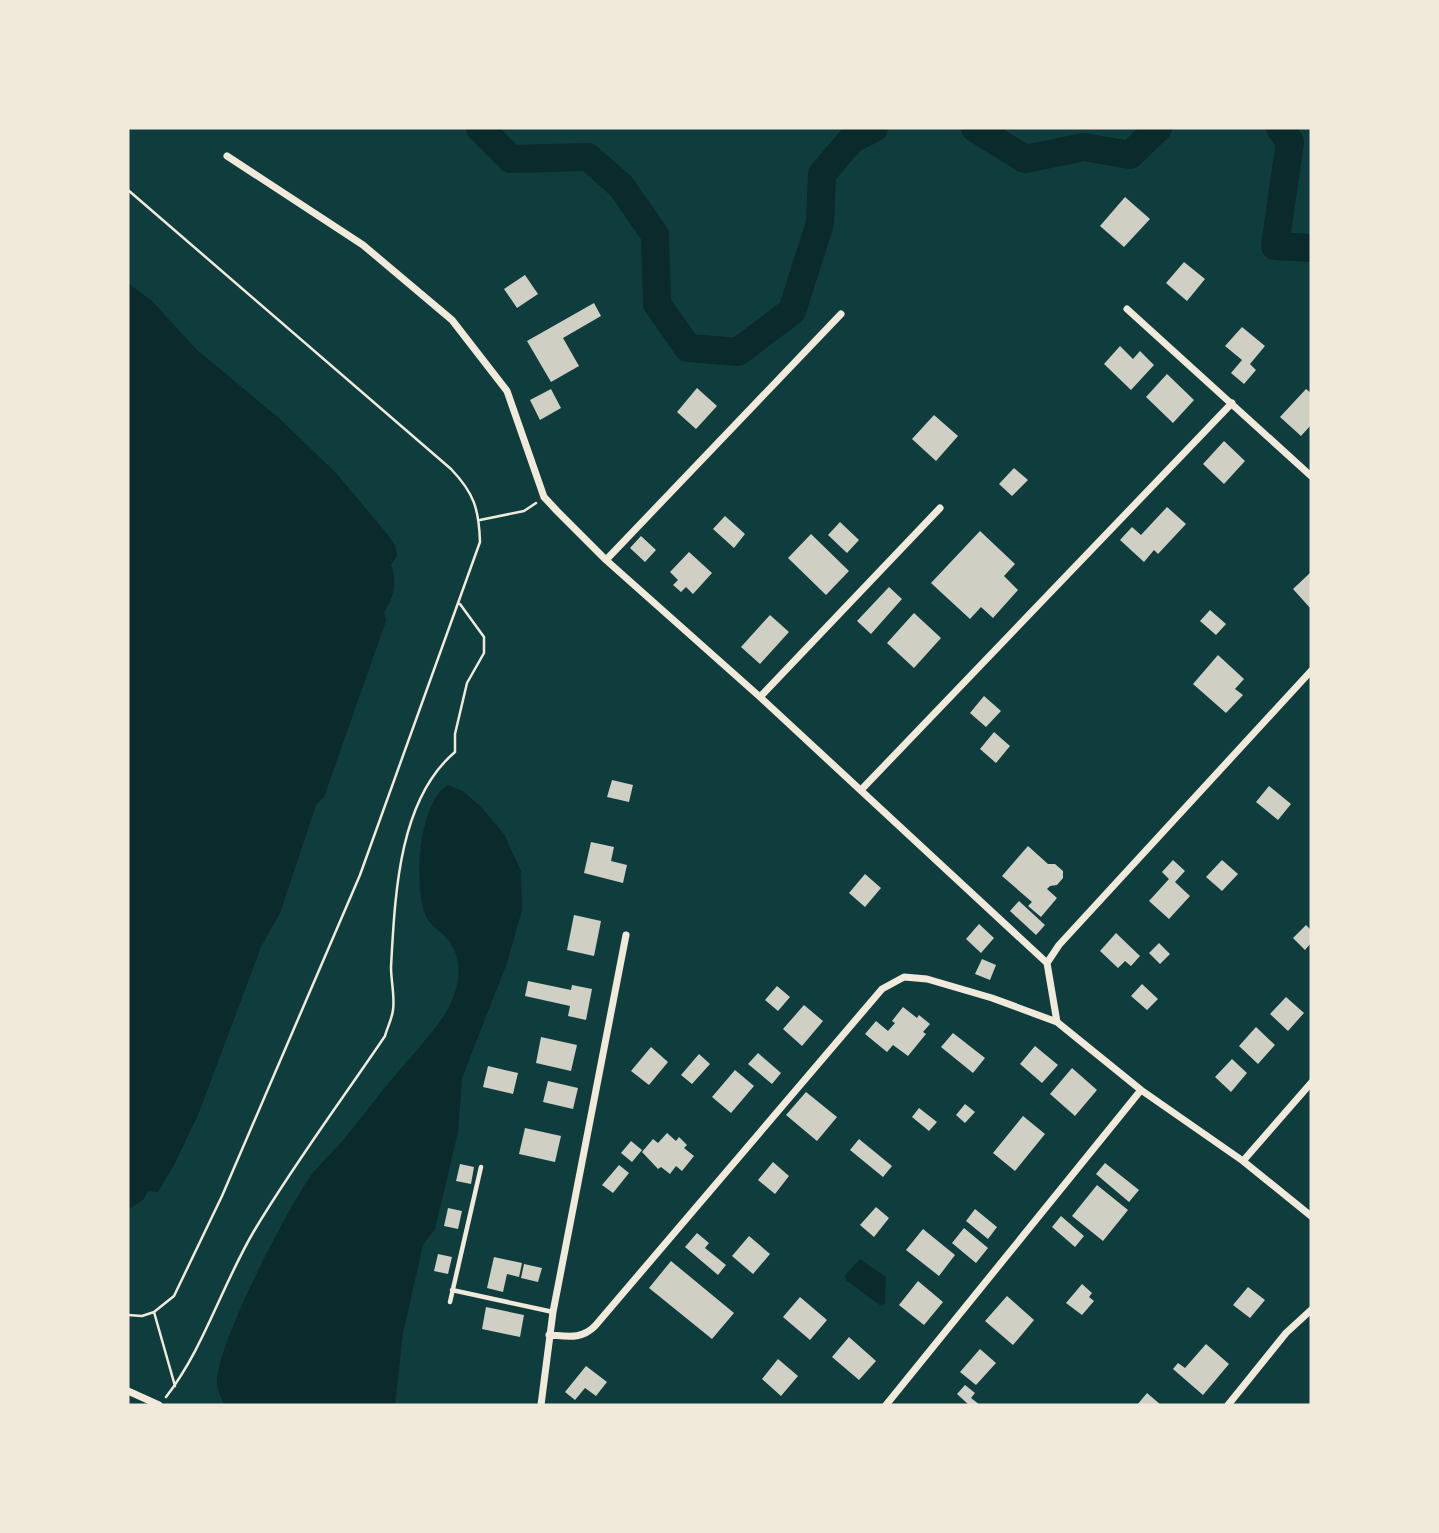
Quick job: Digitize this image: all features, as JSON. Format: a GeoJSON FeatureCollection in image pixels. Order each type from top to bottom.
{"type":"FeatureCollection","features":[{"type":"Feature","properties":{"kind":"street"},"geometry":{"type":"LineString","coordinates":[[227,156],[363,245],[452,320],[507,391],[544,497],[606,560],[760,697],[1046,963],[1058,1022]]}},
{"type":"Feature","properties":{"kind":"street"},"geometry":{"type":"LineString","coordinates":[[1127,309],[1311,476]]}},
{"type":"Feature","properties":{"kind":"street"},"geometry":{"type":"LineString","coordinates":[[606,560],[841,314]]}},
{"type":"Feature","properties":{"kind":"street"},"geometry":{"type":"LineString","coordinates":[[861,790],[1232,403]]}},
{"type":"Feature","properties":{"kind":"street"},"geometry":{"type":"LineString","coordinates":[[760,697],[940,508]]}},
{"type":"Feature","properties":{"kind":"street"},"geometry":{"type":"LineString","coordinates":[[1046,963],[1059,945],[1311,671]]}},
{"type":"Feature","properties":{"kind":"street"},"geometry":{"type":"LineString","coordinates":[[541,1405],[553,1312],[626,935]]}},
{"type":"Feature","properties":{"kind":"street"},"geometry":{"type":"LineString","coordinates":[[549,1335],[577,1337],[595,1326],[882,989],[904,977],[927,978],[1058,1022],[1141,1090],[1243,1161],[1311,1216]]}},
{"type":"Feature","properties":{"kind":"street"},"geometry":{"type":"LineString","coordinates":[[1243,1161],[1311,1083]]}},
{"type":"Feature","properties":{"kind":"street"},"geometry":{"type":"LineString","coordinates":[[886,1405],[1141,1090]]}},
{"type":"Feature","properties":{"kind":"street"},"geometry":{"type":"LineString","coordinates":[[1228,1405],[1286,1333],[1311,1310]]}},
{"type":"Feature","properties":{"kind":"street"},"geometry":{"type":"LineString","coordinates":[[129,1393],[160,1405]]}},
{"type":"Feature","properties":{"kind":"lane"},"geometry":{"type":"LineString","coordinates":[[450,1302],[481,1167]]}},
{"type":"Feature","properties":{"kind":"lane"},"geometry":{"type":"LineString","coordinates":[[452,1290],[553,1312]]}},
{"type":"Feature","properties":{"kind":"path"},"geometry":{"type":"LineString","coordinates":[[128,190],[451,469],[474,500],[480,520],[480,542],[460,603],[360,875],[227,1184],[174,1296],[153,1312],[142,1316],[128,1315]]}},
{"type":"Feature","properties":{"kind":"path"},"geometry":{"type":"LineString","coordinates":[[480,520],[524,511],[544,497]]}},
{"type":"Feature","properties":{"kind":"path"},"geometry":{"type":"LineString","coordinates":[[160,1405],[175,1387],[252,1234],[385,1036],[393,1010],[393,924],[406,831],[426,784],[439,765],[455,752],[455,734],[467,682],[484,653],[484,637],[460,603]]}},
{"type":"Feature","properties":{"kind":"path"},"geometry":{"type":"LineString","coordinates":[[153,1312],[175,1387]]}},
{"type":"Feature","properties":{"kind":"water"},"geometry":{"type":"Polygon","coordinates":[[[128,283],[152,301],[196,349],[281,420],[336,473],[388,535],[395,545],[397,556],[391,565],[394,583],[390,602],[384,612],[386,621],[324,797],[316,805],[280,913],[261,947],[198,1115],[158,1192],[148,1191],[143,1200],[128,1210],[128,283]]]}},
{"type":"Feature","properties":{"kind":"water"},"geometry":{"type":"Polygon","coordinates":[[[448,785],[463,791],[504,834],[521,871],[522,910],[507,963],[462,1078],[458,1132],[435,1229],[423,1245],[403,1333],[395,1405],[224,1405],[217,1385],[219,1367],[227,1342],[254,1278],[301,1191],[312,1174],[436,1027],[452,1001],[458,981],[458,961],[446,938],[425,914],[420,884],[421,845],[425,826],[438,794],[448,785]]]}},
{"type":"Feature","properties":{"kind":"water"},"geometry":{"type":"Polygon","coordinates":[[[860,1259],[886,1277],[885,1304],[881,1306],[846,1280],[845,1275],[860,1259]]]}},
{"type":"Feature","properties":{"kind":"building"},"geometry":{"type":"Polygon","coordinates":[[[1125,197],[1150,219],[1124,247],[1100,226],[1125,197]]]}},
{"type":"Feature","properties":{"kind":"building"},"geometry":{"type":"Polygon","coordinates":[[[1184,262],[1205,279],[1187,301],[1166,283],[1184,262]]]}},
{"type":"Feature","properties":{"kind":"building"},"geometry":{"type":"Polygon","coordinates":[[[525,275],[538,294],[517,308],[504,289],[525,275]]]}},
{"type":"Feature","properties":{"kind":"building"},"geometry":{"type":"Polygon","coordinates":[[[594,303],[601,316],[563,338],[579,366],[551,382],[527,341],[594,303]]]}},
{"type":"Feature","properties":{"kind":"building"},"geometry":{"type":"Polygon","coordinates":[[[1242,327],[1265,346],[1250,364],[1256,370],[1244,384],[1231,373],[1242,360],[1225,346],[1242,327]]]}},
{"type":"Feature","properties":{"kind":"building"},"geometry":{"type":"Polygon","coordinates":[[[1120,346],[1133,359],[1140,351],[1154,365],[1131,390],[1104,364],[1120,346]]]}},
{"type":"Feature","properties":{"kind":"building"},"geometry":{"type":"Polygon","coordinates":[[[1167,374],[1194,400],[1173,423],[1146,397],[1167,374]]]}},
{"type":"Feature","properties":{"kind":"building"},"geometry":{"type":"Polygon","coordinates":[[[697,388],[717,406],[696,429],[677,412],[697,388]]]}},
{"type":"Feature","properties":{"kind":"building"},"geometry":{"type":"Polygon","coordinates":[[[551,389],[561,408],[540,420],[530,400],[551,389]]]}},
{"type":"Feature","properties":{"kind":"building"},"geometry":{"type":"Polygon","coordinates":[[[1306,389],[1311,393],[1311,425],[1301,436],[1280,417],[1306,389]]]}},
{"type":"Feature","properties":{"kind":"building"},"geometry":{"type":"Polygon","coordinates":[[[934,415],[958,436],[936,461],[912,439],[934,415]]]}},
{"type":"Feature","properties":{"kind":"building"},"geometry":{"type":"Polygon","coordinates":[[[1224,441],[1245,461],[1224,484],[1203,464],[1224,441]]]}},
{"type":"Feature","properties":{"kind":"building"},"geometry":{"type":"Polygon","coordinates":[[[1014,468],[1028,480],[1012,496],[999,484],[1014,468]]]}},
{"type":"Feature","properties":{"kind":"building"},"geometry":{"type":"Polygon","coordinates":[[[1167,507],[1186,524],[1158,554],[1154,550],[1144,562],[1120,540],[1132,527],[1141,535],[1167,507]]]}},
{"type":"Feature","properties":{"kind":"building"},"geometry":{"type":"Polygon","coordinates":[[[725,516],[745,534],[734,548],[713,529],[725,516]]]}},
{"type":"Feature","properties":{"kind":"building"},"geometry":{"type":"Polygon","coordinates":[[[840,522],[859,540],[847,553],[828,535],[840,522]]]}},
{"type":"Feature","properties":{"kind":"building"},"geometry":{"type":"Polygon","coordinates":[[[980,531],[1015,564],[1004,576],[1018,590],[993,618],[981,607],[970,619],[931,583],[980,531]]]}},
{"type":"Feature","properties":{"kind":"building"},"geometry":{"type":"Polygon","coordinates":[[[811,534],[849,571],[826,595],[788,558],[811,534]]]}},
{"type":"Feature","properties":{"kind":"building"},"geometry":{"type":"Polygon","coordinates":[[[641,536],[656,550],[645,562],[630,548],[641,536]]]}},
{"type":"Feature","properties":{"kind":"building"},"geometry":{"type":"Polygon","coordinates":[[[689,552],[712,573],[693,594],[686,587],[681,592],[673,585],[678,580],[670,572],[689,552]]]}},
{"type":"Feature","properties":{"kind":"building"},"geometry":{"type":"Polygon","coordinates":[[[1311,572],[1311,609],[1293,589],[1311,572]]]}},
{"type":"Feature","properties":{"kind":"building"},"geometry":{"type":"Polygon","coordinates":[[[889,587],[902,599],[871,634],[857,621],[889,587]]]}},
{"type":"Feature","properties":{"kind":"building"},"geometry":{"type":"Polygon","coordinates":[[[1210,610],[1226,624],[1216,635],[1200,621],[1210,610]]]}},
{"type":"Feature","properties":{"kind":"building"},"geometry":{"type":"Polygon","coordinates":[[[914,613],[941,638],[914,668],[887,643],[914,613]]]}},
{"type":"Feature","properties":{"kind":"building"},"geometry":{"type":"Polygon","coordinates":[[[770,615],[789,632],[760,664],[741,647],[770,615]]]}},
{"type":"Feature","properties":{"kind":"building"},"geometry":{"type":"Polygon","coordinates":[[[1218,655],[1244,679],[1235,689],[1243,695],[1226,713],[1193,684],[1218,655]]]}},
{"type":"Feature","properties":{"kind":"building"},"geometry":{"type":"Polygon","coordinates":[[[984,696],[1001,711],[986,727],[970,713],[984,696]]]}},
{"type":"Feature","properties":{"kind":"building"},"geometry":{"type":"Polygon","coordinates":[[[994,732],[1010,746],[996,763],[980,749],[994,732]]]}},
{"type":"Feature","properties":{"kind":"building"},"geometry":{"type":"Polygon","coordinates":[[[612,780],[633,785],[629,802],[607,797],[612,780]]]}},
{"type":"Feature","properties":{"kind":"building"},"geometry":{"type":"Polygon","coordinates":[[[1269,786],[1291,804],[1278,820],[1256,802],[1269,786]]]}},
{"type":"Feature","properties":{"kind":"building"},"geometry":{"type":"Polygon","coordinates":[[[591,842],[614,847],[611,861],[627,865],[623,883],[584,873],[591,842]]]}},
{"type":"Feature","properties":{"kind":"building"},"geometry":{"type":"Polygon","coordinates":[[[1028,846],[1048,864],[1055,864],[1063,871],[1063,878],[1057,885],[1047,889],[1057,898],[1041,917],[1028,906],[1032,902],[1002,876],[1028,846]]]}},
{"type":"Feature","properties":{"kind":"building"},"geometry":{"type":"Polygon","coordinates":[[[1173,860],[1185,871],[1175,882],[1190,896],[1169,919],[1149,901],[1169,879],[1162,872],[1173,860]]]}},
{"type":"Feature","properties":{"kind":"building"},"geometry":{"type":"Polygon","coordinates":[[[1222,860],[1238,874],[1222,891],[1206,877],[1222,860]]]}},
{"type":"Feature","properties":{"kind":"building"},"geometry":{"type":"Polygon","coordinates":[[[865,874],[881,888],[865,907],[849,893],[865,874]]]}},
{"type":"Feature","properties":{"kind":"building"},"geometry":{"type":"Polygon","coordinates":[[[1019,901],[1045,925],[1036,935],[1010,911],[1019,901]]]}},
{"type":"Feature","properties":{"kind":"building"},"geometry":{"type":"Polygon","coordinates":[[[574,915],[601,921],[594,956],[567,950],[574,915]]]}},
{"type":"Feature","properties":{"kind":"building"},"geometry":{"type":"Polygon","coordinates":[[[979,924],[994,938],[981,953],[966,939],[979,924]]]}},
{"type":"Feature","properties":{"kind":"building"},"geometry":{"type":"Polygon","coordinates":[[[1306,925],[1311,930],[1311,943],[1305,950],[1293,938],[1306,925]]]}},
{"type":"Feature","properties":{"kind":"building"},"geometry":{"type":"Polygon","coordinates":[[[1116,933],[1140,956],[1131,966],[1125,961],[1118,968],[1100,951],[1116,933]]]}},
{"type":"Feature","properties":{"kind":"building"},"geometry":{"type":"Polygon","coordinates":[[[1159,943],[1170,954],[1160,964],[1149,953],[1159,943]]]}},
{"type":"Feature","properties":{"kind":"building"},"geometry":{"type":"Polygon","coordinates":[[[982,959],[996,965],[990,980],[975,974],[982,959]]]}},
{"type":"Feature","properties":{"kind":"building"},"geometry":{"type":"Polygon","coordinates":[[[528,981],[571,990],[572,985],[592,989],[586,1020],[568,1016],[570,1006],[525,996],[528,981]]]}},
{"type":"Feature","properties":{"kind":"building"},"geometry":{"type":"Polygon","coordinates":[[[1142,984],[1158,999],[1147,1010],[1131,996],[1142,984]]]}},
{"type":"Feature","properties":{"kind":"building"},"geometry":{"type":"Polygon","coordinates":[[[777,986],[790,997],[778,1011],[765,1000],[777,986]]]}},
{"type":"Feature","properties":{"kind":"building"},"geometry":{"type":"Polygon","coordinates":[[[1286,997],[1304,1013],[1288,1031],[1270,1014],[1286,997]]]}},
{"type":"Feature","properties":{"kind":"building"},"geometry":{"type":"Polygon","coordinates":[[[804,1005],[823,1021],[802,1046],[783,1029],[804,1005]]]}},
{"type":"Feature","properties":{"kind":"building"},"geometry":{"type":"Polygon","coordinates":[[[903,1007],[930,1024],[923,1032],[926,1034],[908,1056],[893,1045],[887,1052],[865,1034],[876,1021],[888,1031],[903,1007]]]}},
{"type":"Feature","properties":{"kind":"building"},"geometry":{"type":"Polygon","coordinates":[[[1256,1027],[1275,1045],[1258,1064],[1239,1046],[1256,1027]]]}},
{"type":"Feature","properties":{"kind":"building"},"geometry":{"type":"Polygon","coordinates":[[[953,1033],[985,1058],[973,1073],[941,1047],[953,1033]]]}},
{"type":"Feature","properties":{"kind":"building"},"geometry":{"type":"Polygon","coordinates":[[[541,1037],[577,1045],[571,1071],[536,1063],[541,1037]]]}},
{"type":"Feature","properties":{"kind":"building"},"geometry":{"type":"Polygon","coordinates":[[[1035,1046],[1058,1065],[1042,1083],[1020,1064],[1035,1046]]]}},
{"type":"Feature","properties":{"kind":"building"},"geometry":{"type":"Polygon","coordinates":[[[651,1047],[668,1062],[649,1085],[631,1071],[651,1047]]]}},
{"type":"Feature","properties":{"kind":"building"},"geometry":{"type":"Polygon","coordinates":[[[758,1053],[781,1073],[772,1084],[748,1064],[758,1053]]]}},
{"type":"Feature","properties":{"kind":"building"},"geometry":{"type":"Polygon","coordinates":[[[699,1054],[710,1064],[692,1084],[681,1075],[699,1054]]]}},
{"type":"Feature","properties":{"kind":"building"},"geometry":{"type":"Polygon","coordinates":[[[1232,1059],[1247,1073],[1231,1092],[1215,1077],[1232,1059]]]}},
{"type":"Feature","properties":{"kind":"building"},"geometry":{"type":"Polygon","coordinates":[[[488,1066],[518,1073],[513,1094],[483,1087],[488,1066]]]}},
{"type":"Feature","properties":{"kind":"building"},"geometry":{"type":"Polygon","coordinates":[[[1072,1068],[1097,1090],[1075,1116],[1050,1094],[1072,1068]]]}},
{"type":"Feature","properties":{"kind":"building"},"geometry":{"type":"Polygon","coordinates":[[[735,1070],[754,1086],[731,1113],[712,1097],[735,1070]]]}},
{"type":"Feature","properties":{"kind":"building"},"geometry":{"type":"Polygon","coordinates":[[[548,1081],[578,1088],[573,1109],[543,1102],[548,1081]]]}},
{"type":"Feature","properties":{"kind":"building"},"geometry":{"type":"Polygon","coordinates":[[[806,1092],[837,1117],[817,1141],[786,1115],[806,1092]]]}},
{"type":"Feature","properties":{"kind":"building"},"geometry":{"type":"Polygon","coordinates":[[[965,1104],[975,1112],[965,1123],[956,1115],[965,1104]]]}},
{"type":"Feature","properties":{"kind":"building"},"geometry":{"type":"Polygon","coordinates":[[[919,1108],[937,1122],[929,1131],[912,1117],[919,1108]]]}},
{"type":"Feature","properties":{"kind":"building"},"geometry":{"type":"Polygon","coordinates":[[[1023,1116],[1045,1134],[1015,1171],[993,1153],[1023,1116]]]}},
{"type":"Feature","properties":{"kind":"building"},"geometry":{"type":"Polygon","coordinates":[[[525,1128],[561,1136],[555,1162],[519,1154],[525,1128]]]}},
{"type":"Feature","properties":{"kind":"building"},"geometry":{"type":"Polygon","coordinates":[[[667,1133],[676,1141],[679,1137],[687,1145],[684,1148],[694,1156],[682,1171],[676,1166],[670,1174],[661,1167],[658,1169],[642,1152],[653,1139],[658,1143],[667,1133]]]}},
{"type":"Feature","properties":{"kind":"building"},"geometry":{"type":"Polygon","coordinates":[[[859,1139],[892,1166],[883,1177],[850,1150],[859,1139]]]}},
{"type":"Feature","properties":{"kind":"building"},"geometry":{"type":"Polygon","coordinates":[[[631,1141],[642,1150],[632,1162],[621,1153],[631,1141]]]}},
{"type":"Feature","properties":{"kind":"building"},"geometry":{"type":"Polygon","coordinates":[[[773,1162],[789,1176],[775,1194],[758,1180],[773,1162]]]}},
{"type":"Feature","properties":{"kind":"building"},"geometry":{"type":"Polygon","coordinates":[[[1105,1163],[1139,1190],[1129,1202],[1096,1174],[1105,1163]]]}},
{"type":"Feature","properties":{"kind":"building"},"geometry":{"type":"Polygon","coordinates":[[[460,1164],[474,1167],[471,1184],[456,1181],[460,1164]]]}},
{"type":"Feature","properties":{"kind":"building"},"geometry":{"type":"Polygon","coordinates":[[[619,1165],[629,1173],[613,1193],[602,1185],[619,1165]]]}},
{"type":"Feature","properties":{"kind":"building"},"geometry":{"type":"Polygon","coordinates":[[[1097,1185],[1128,1210],[1103,1241],[1072,1216],[1097,1185]]]}},
{"type":"Feature","properties":{"kind":"building"},"geometry":{"type":"Polygon","coordinates":[[[876,1207],[889,1218],[874,1237],[860,1225],[876,1207]]]}},
{"type":"Feature","properties":{"kind":"building"},"geometry":{"type":"Polygon","coordinates":[[[448,1208],[462,1211],[458,1229],[444,1226],[448,1208]]]}},
{"type":"Feature","properties":{"kind":"building"},"geometry":{"type":"Polygon","coordinates":[[[975,1209],[997,1227],[988,1239],[966,1221],[975,1209]]]}},
{"type":"Feature","properties":{"kind":"building"},"geometry":{"type":"Polygon","coordinates":[[[1061,1216],[1084,1236],[1075,1247],[1052,1227],[1061,1216]]]}},
{"type":"Feature","properties":{"kind":"building"},"geometry":{"type":"Polygon","coordinates":[[[964,1228],[988,1248],[976,1263],[952,1243],[964,1228]]]}},
{"type":"Feature","properties":{"kind":"building"},"geometry":{"type":"Polygon","coordinates":[[[923,1229],[955,1255],[939,1276],[906,1250],[923,1229]]]}},
{"type":"Feature","properties":{"kind":"building"},"geometry":{"type":"Polygon","coordinates":[[[697,1233],[709,1243],[705,1248],[726,1265],[718,1275],[685,1247],[697,1233]]]}},
{"type":"Feature","properties":{"kind":"building"},"geometry":{"type":"Polygon","coordinates":[[[749,1236],[770,1254],[753,1274],[732,1256],[749,1236]]]}},
{"type":"Feature","properties":{"kind":"building"},"geometry":{"type":"Polygon","coordinates":[[[438,1254],[452,1257],[448,1274],[434,1271],[438,1254]]]}},
{"type":"Feature","properties":{"kind":"building"},"geometry":{"type":"Polygon","coordinates":[[[494,1257],[522,1263],[519,1277],[507,1274],[503,1292],[487,1288],[494,1257]]]}},
{"type":"Feature","properties":{"kind":"building"},"geometry":{"type":"Polygon","coordinates":[[[671,1261],[734,1313],[712,1339],[649,1288],[671,1261]]]}},
{"type":"Feature","properties":{"kind":"building"},"geometry":{"type":"Polygon","coordinates":[[[524,1264],[542,1268],[538,1282],[521,1278],[524,1264]]]}},
{"type":"Feature","properties":{"kind":"building"},"geometry":{"type":"Polygon","coordinates":[[[918,1281],[943,1302],[924,1325],[899,1305],[918,1281]]]}},
{"type":"Feature","properties":{"kind":"building"},"geometry":{"type":"Polygon","coordinates":[[[1082,1284],[1092,1293],[1089,1297],[1094,1301],[1082,1315],[1066,1303],[1082,1284]]]}},
{"type":"Feature","properties":{"kind":"building"},"geometry":{"type":"Polygon","coordinates":[[[1248,1287],[1265,1300],[1250,1318],[1233,1305],[1248,1287]]]}},
{"type":"Feature","properties":{"kind":"building"},"geometry":{"type":"Polygon","coordinates":[[[1007,1296],[1034,1320],[1013,1345],[985,1321],[1007,1296]]]}},
{"type":"Feature","properties":{"kind":"building"},"geometry":{"type":"Polygon","coordinates":[[[800,1297],[827,1320],[810,1340],[783,1317],[800,1297]]]}},
{"type":"Feature","properties":{"kind":"building"},"geometry":{"type":"Polygon","coordinates":[[[486,1307],[524,1315],[520,1337],[482,1329],[486,1307]]]}},
{"type":"Feature","properties":{"kind":"building"},"geometry":{"type":"Polygon","coordinates":[[[849,1337],[876,1361],[859,1380],[832,1357],[849,1337]]]}},
{"type":"Feature","properties":{"kind":"building"},"geometry":{"type":"Polygon","coordinates":[[[1206,1344],[1229,1364],[1203,1395],[1173,1369],[1178,1363],[1185,1368],[1206,1344]]]}},
{"type":"Feature","properties":{"kind":"building"},"geometry":{"type":"Polygon","coordinates":[[[980,1349],[996,1363],[976,1385],[960,1372],[980,1349]]]}},
{"type":"Feature","properties":{"kind":"building"},"geometry":{"type":"Polygon","coordinates":[[[778,1359],[798,1376],[781,1396],[762,1379],[778,1359]]]}},
{"type":"Feature","properties":{"kind":"building"},"geometry":{"type":"Polygon","coordinates":[[[586,1366],[607,1382],[596,1396],[585,1388],[575,1400],[565,1392],[586,1366]]]}},
{"type":"Feature","properties":{"kind":"building"},"geometry":{"type":"Polygon","coordinates":[[[965,1385],[975,1393],[971,1398],[980,1405],[969,1405],[957,1394],[965,1385]]]}},
{"type":"Feature","properties":{"kind":"building"},"geometry":{"type":"Polygon","coordinates":[[[1147,1393],[1161,1405],[1137,1405],[1147,1393]]]}},
{"type":"Feature","properties":{"kind":"waterway"},"geometry":{"type":"LineString","coordinates":[[480,128],[511,159],[588,157],[621,186],[655,235],[657,304],[688,348],[738,352],[792,311],[820,223],[822,174],[851,140],[874,128]]}},
{"type":"Feature","properties":{"kind":"waterway"},"geometry":{"type":"LineString","coordinates":[[975,128],[1025,159],[1084,147],[1130,155],[1158,128]]}},
{"type":"Feature","properties":{"kind":"waterway"},"geometry":{"type":"LineString","coordinates":[[1280,128],[1290,142],[1275,246],[1311,248]]}}]}
